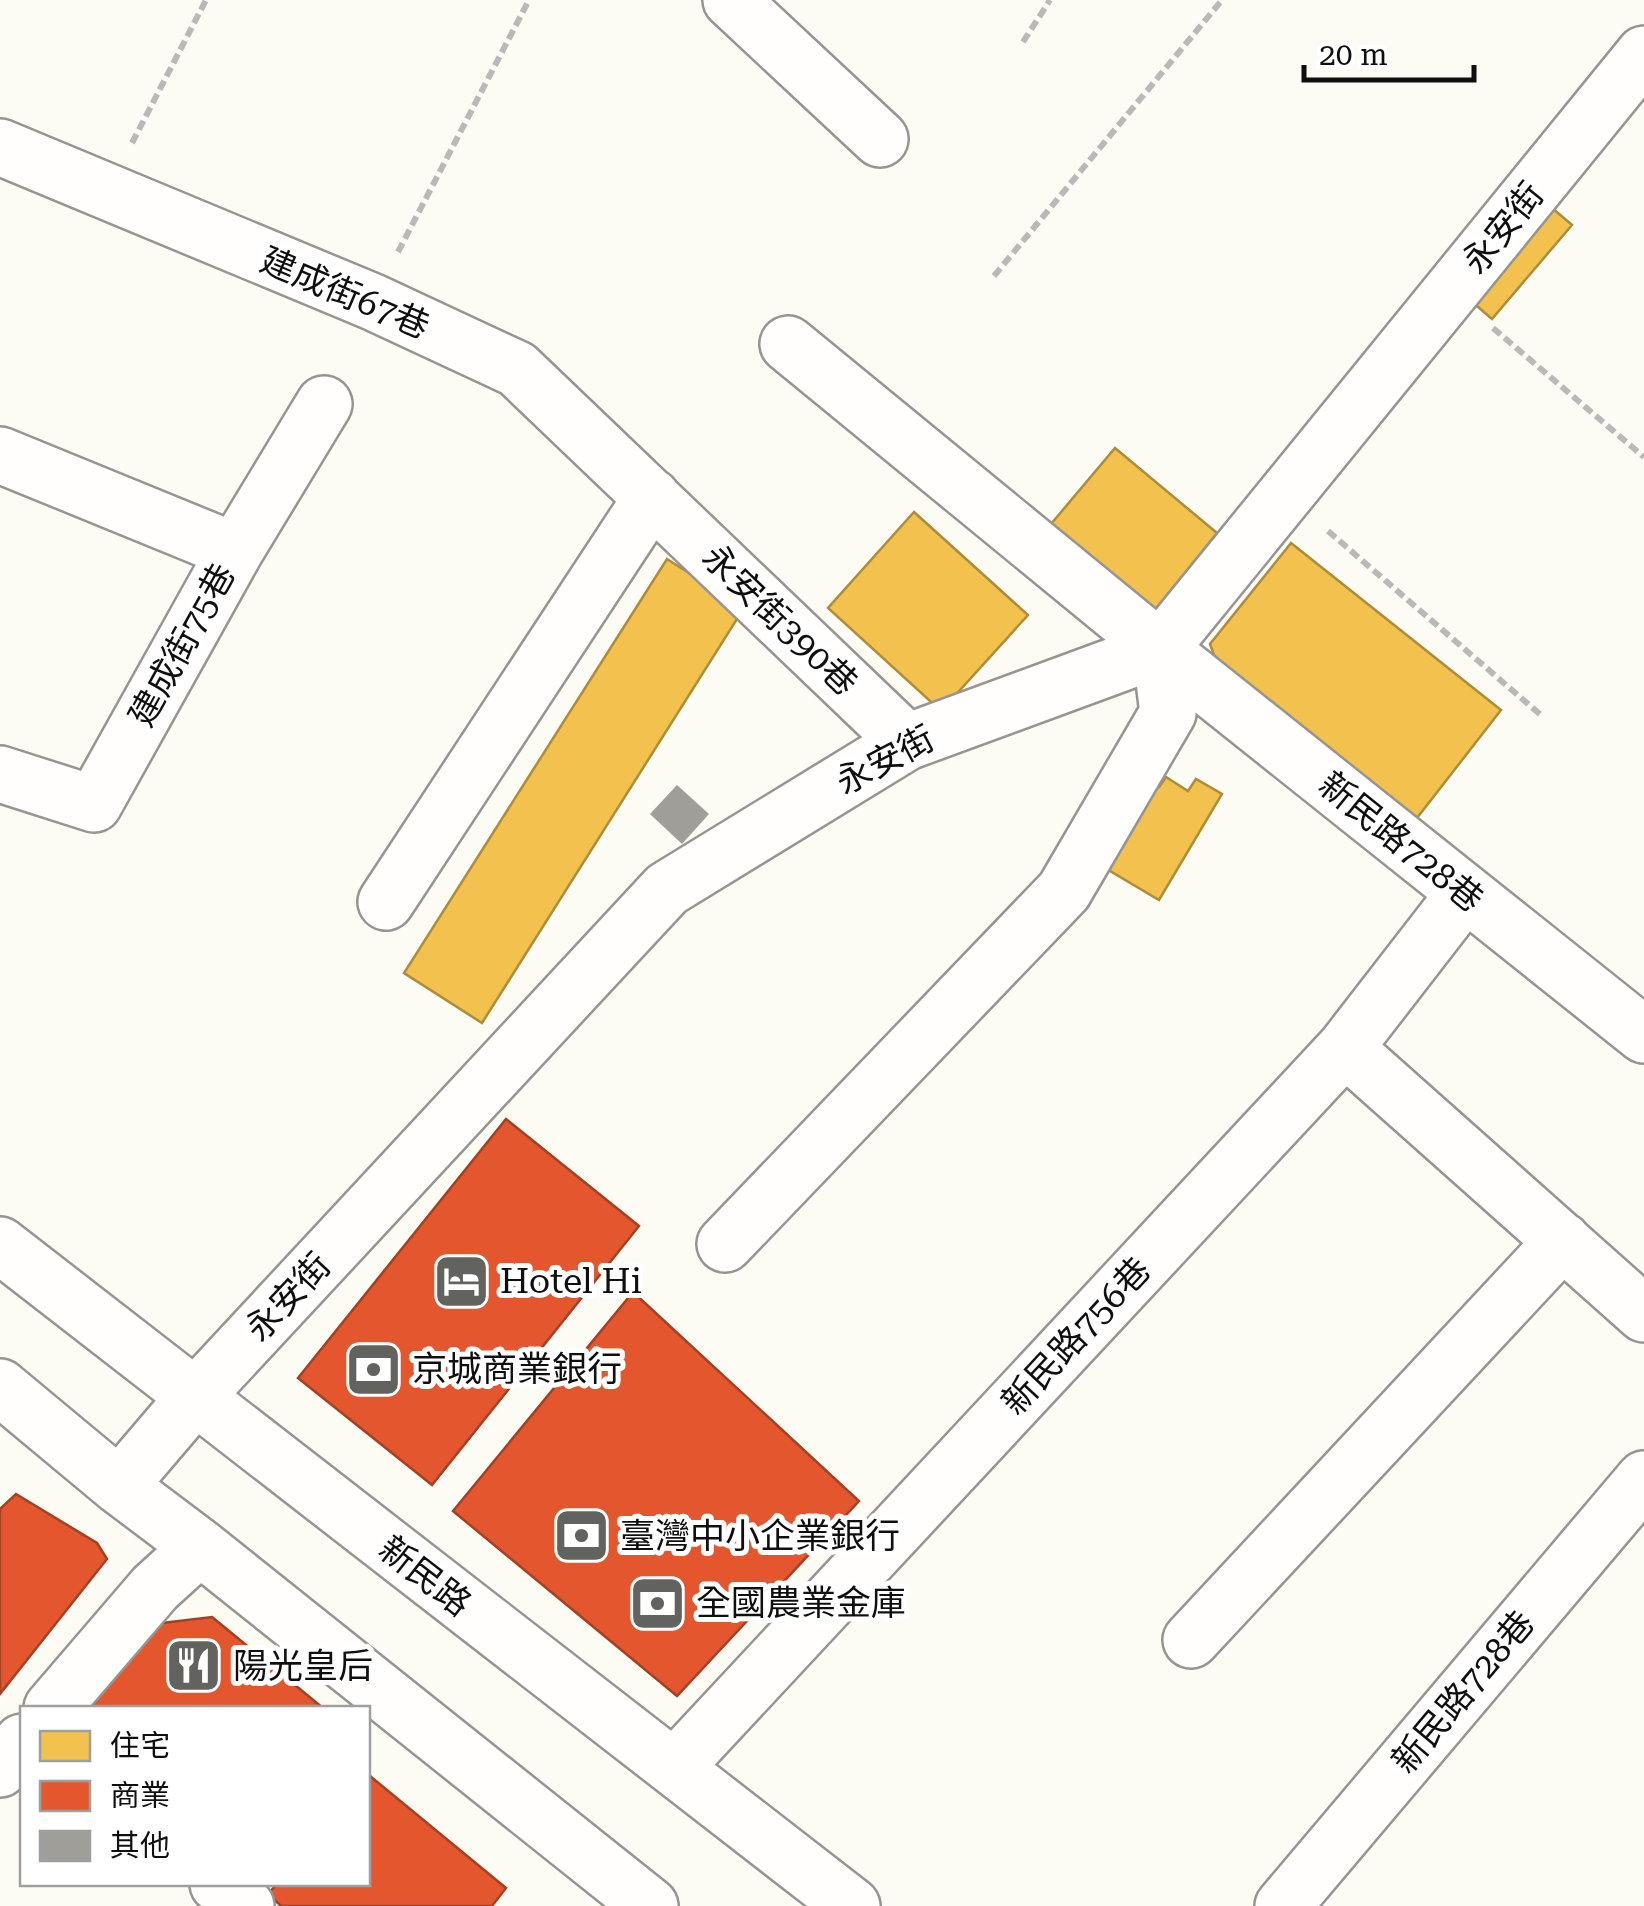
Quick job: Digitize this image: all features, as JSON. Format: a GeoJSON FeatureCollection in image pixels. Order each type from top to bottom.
{"type":"FeatureCollection","features":[{"type":"Feature","properties":{"kind":"street"},"geometry":{"type":"LineString","coordinates":[[731,0],[880,138]]}},
{"type":"Feature","properties":{"kind":"street","name":"永安街"},"geometry":{"type":"LineString","coordinates":[[119,1486],[194,1398],[667,889],[907,742],[1160,648],[1644,54]]}},
{"type":"Feature","properties":{"kind":"street","name":"建成街67巷"},"geometry":{"type":"LineString","coordinates":[[0,147],[372,302],[518,369],[652,497]]}},
{"type":"Feature","properties":{"kind":"street","name":"新民路728巷"},"geometry":{"type":"LineString","coordinates":[[788,344],[1644,1036]]}},
{"type":"Feature","properties":{"kind":"street","name":"建成街75巷"},"geometry":{"type":"LineString","coordinates":[[0,774],[94,804],[235,551],[324,404]]}},
{"type":"Feature","properties":{"kind":"street"},"geometry":{"type":"LineString","coordinates":[[0,455],[235,551]]}},
{"type":"Feature","properties":{"kind":"street"},"geometry":{"type":"LineString","coordinates":[[386,902],[652,497]]}},
{"type":"Feature","properties":{"kind":"street","name":"永安街390巷"},"geometry":{"type":"LineString","coordinates":[[652,497],[907,742]]}},
{"type":"Feature","properties":{"kind":"street"},"geometry":{"type":"LineString","coordinates":[[725,1244],[1064,891],[1168,713],[1160,648]]}},
{"type":"Feature","properties":{"kind":"street","name":"新民路756巷"},"geometry":{"type":"LineString","coordinates":[[674,1768],[1345,1048],[1465,894]]}},
{"type":"Feature","properties":{"kind":"street"},"geometry":{"type":"LineString","coordinates":[[1345,1048],[1644,1314]]}},
{"type":"Feature","properties":{"kind":"street"},"geometry":{"type":"LineString","coordinates":[[1191,1640],[1563,1241]]}},
{"type":"Feature","properties":{"kind":"street","name":"新民路"},"geometry":{"type":"LineString","coordinates":[[0,1245],[852,1906]]}},
{"type":"Feature","properties":{"kind":"street"},"geometry":{"type":"LineString","coordinates":[[0,1387],[119,1486],[650,1906]]}},
{"type":"Feature","properties":{"kind":"street","name":"新民路728巷"},"geometry":{"type":"LineString","coordinates":[[1282,1906],[1644,1479]]}},
{"type":"Feature","properties":{"kind":"street"},"geometry":{"type":"LineString","coordinates":[[54,1706],[154,1588],[200,1547]]}},
{"type":"Feature","properties":{"kind":"street"},"geometry":{"type":"LineString","coordinates":[[0,1769],[20,1744]]}},
{"type":"Feature","properties":{"kind":"street"},"geometry":{"type":"LineString","coordinates":[[221,1886],[246,1906]]}},
{"type":"Feature","properties":{"kind":"path"},"geometry":{"type":"LineString","coordinates":[[106,193],[206,0]]}},
{"type":"Feature","properties":{"kind":"path"},"geometry":{"type":"LineString","coordinates":[[372,302],[529,0]]}},
{"type":"Feature","properties":{"kind":"path"},"geometry":{"type":"LineString","coordinates":[[1023,42],[1050,0]]}},
{"type":"Feature","properties":{"kind":"path"},"geometry":{"type":"LineString","coordinates":[[994,276],[1222,0]]}},
{"type":"Feature","properties":{"kind":"path"},"geometry":{"type":"LineString","coordinates":[[1451,292],[1644,457]]}},
{"type":"Feature","properties":{"kind":"path"},"geometry":{"type":"LineString","coordinates":[[1286,494],[1542,716]]}},
{"type":"Feature","properties":{"kind":"building: 住宅"},"geometry":{"type":"Polygon","coordinates":[[[1551,207],[1572,225],[1492,319],[1471,301],[1551,207]]]}},
{"type":"Feature","properties":{"kind":"building: 住宅"},"geometry":{"type":"Polygon","coordinates":[[[1115,448],[1217,533],[1155,610],[1051,524],[1115,448]]]}},
{"type":"Feature","properties":{"kind":"building: 住宅"},"geometry":{"type":"Polygon","coordinates":[[[914,512],[1028,615],[941,711],[828,608],[914,512]]]}},
{"type":"Feature","properties":{"kind":"building: 住宅"},"geometry":{"type":"Polygon","coordinates":[[[1291,543],[1501,710],[1417,818],[1215,658],[1210,644],[1291,543]]]}},
{"type":"Feature","properties":{"kind":"building: 住宅"},"geometry":{"type":"Polygon","coordinates":[[[667,559],[744,608],[482,1023],[404,973],[667,559]]]}},
{"type":"Feature","properties":{"kind":"building: 住宅"},"geometry":{"type":"Polygon","coordinates":[[[1166,777],[1188,791],[1196,779],[1222,794],[1159,900],[1095,862],[1145,779],[1159,787],[1166,777]]]}},
{"type":"Feature","properties":{"kind":"building: 商業"},"geometry":{"type":"Polygon","coordinates":[[[506,1119],[639,1226],[432,1485],[298,1378],[506,1119]]]}},
{"type":"Feature","properties":{"kind":"building: 商業"},"geometry":{"type":"Polygon","coordinates":[[[633,1292],[859,1501],[677,1696],[453,1511],[633,1292]]]}},
{"type":"Feature","properties":{"kind":"building: 商業"},"geometry":{"type":"Polygon","coordinates":[[[16,1494],[97,1543],[107,1559],[0,1694],[0,1509],[16,1494]]]}},
{"type":"Feature","properties":{"kind":"building: 商業","name":"陽光皇后"},"geometry":{"type":"Polygon","coordinates":[[[212,1617],[321,1706],[81,1706],[154,1624],[212,1617]]]}},
{"type":"Feature","properties":{"kind":"building: 商業"},"geometry":{"type":"Polygon","coordinates":[[[370,1776],[506,1888],[492,1906],[281,1906],[268,1894],[275,1886],[370,1886],[370,1776]]]}},
{"type":"Feature","properties":{"kind":"building: 其他"},"geometry":{"type":"Polygon","coordinates":[[[677,785],[709,814],[682,844],[650,814],[677,785]]]}},
{"type":"Feature","properties":{"kind":"place","name":"Hotel Hi"},"geometry":{"type":"Point","coordinates":[461,1281]}},
{"type":"Feature","properties":{"kind":"place","name":"京城商業銀行"},"geometry":{"type":"Point","coordinates":[373,1369]}},
{"type":"Feature","properties":{"kind":"place","name":"臺灣中小企業銀行"},"geometry":{"type":"Point","coordinates":[581,1536]}},
{"type":"Feature","properties":{"kind":"place","name":"全國農業金庫"},"geometry":{"type":"Point","coordinates":[657,1603]}},
{"type":"Feature","properties":{"kind":"place","name":"陽光皇后"},"geometry":{"type":"Point","coordinates":[194,1666]}}]}
